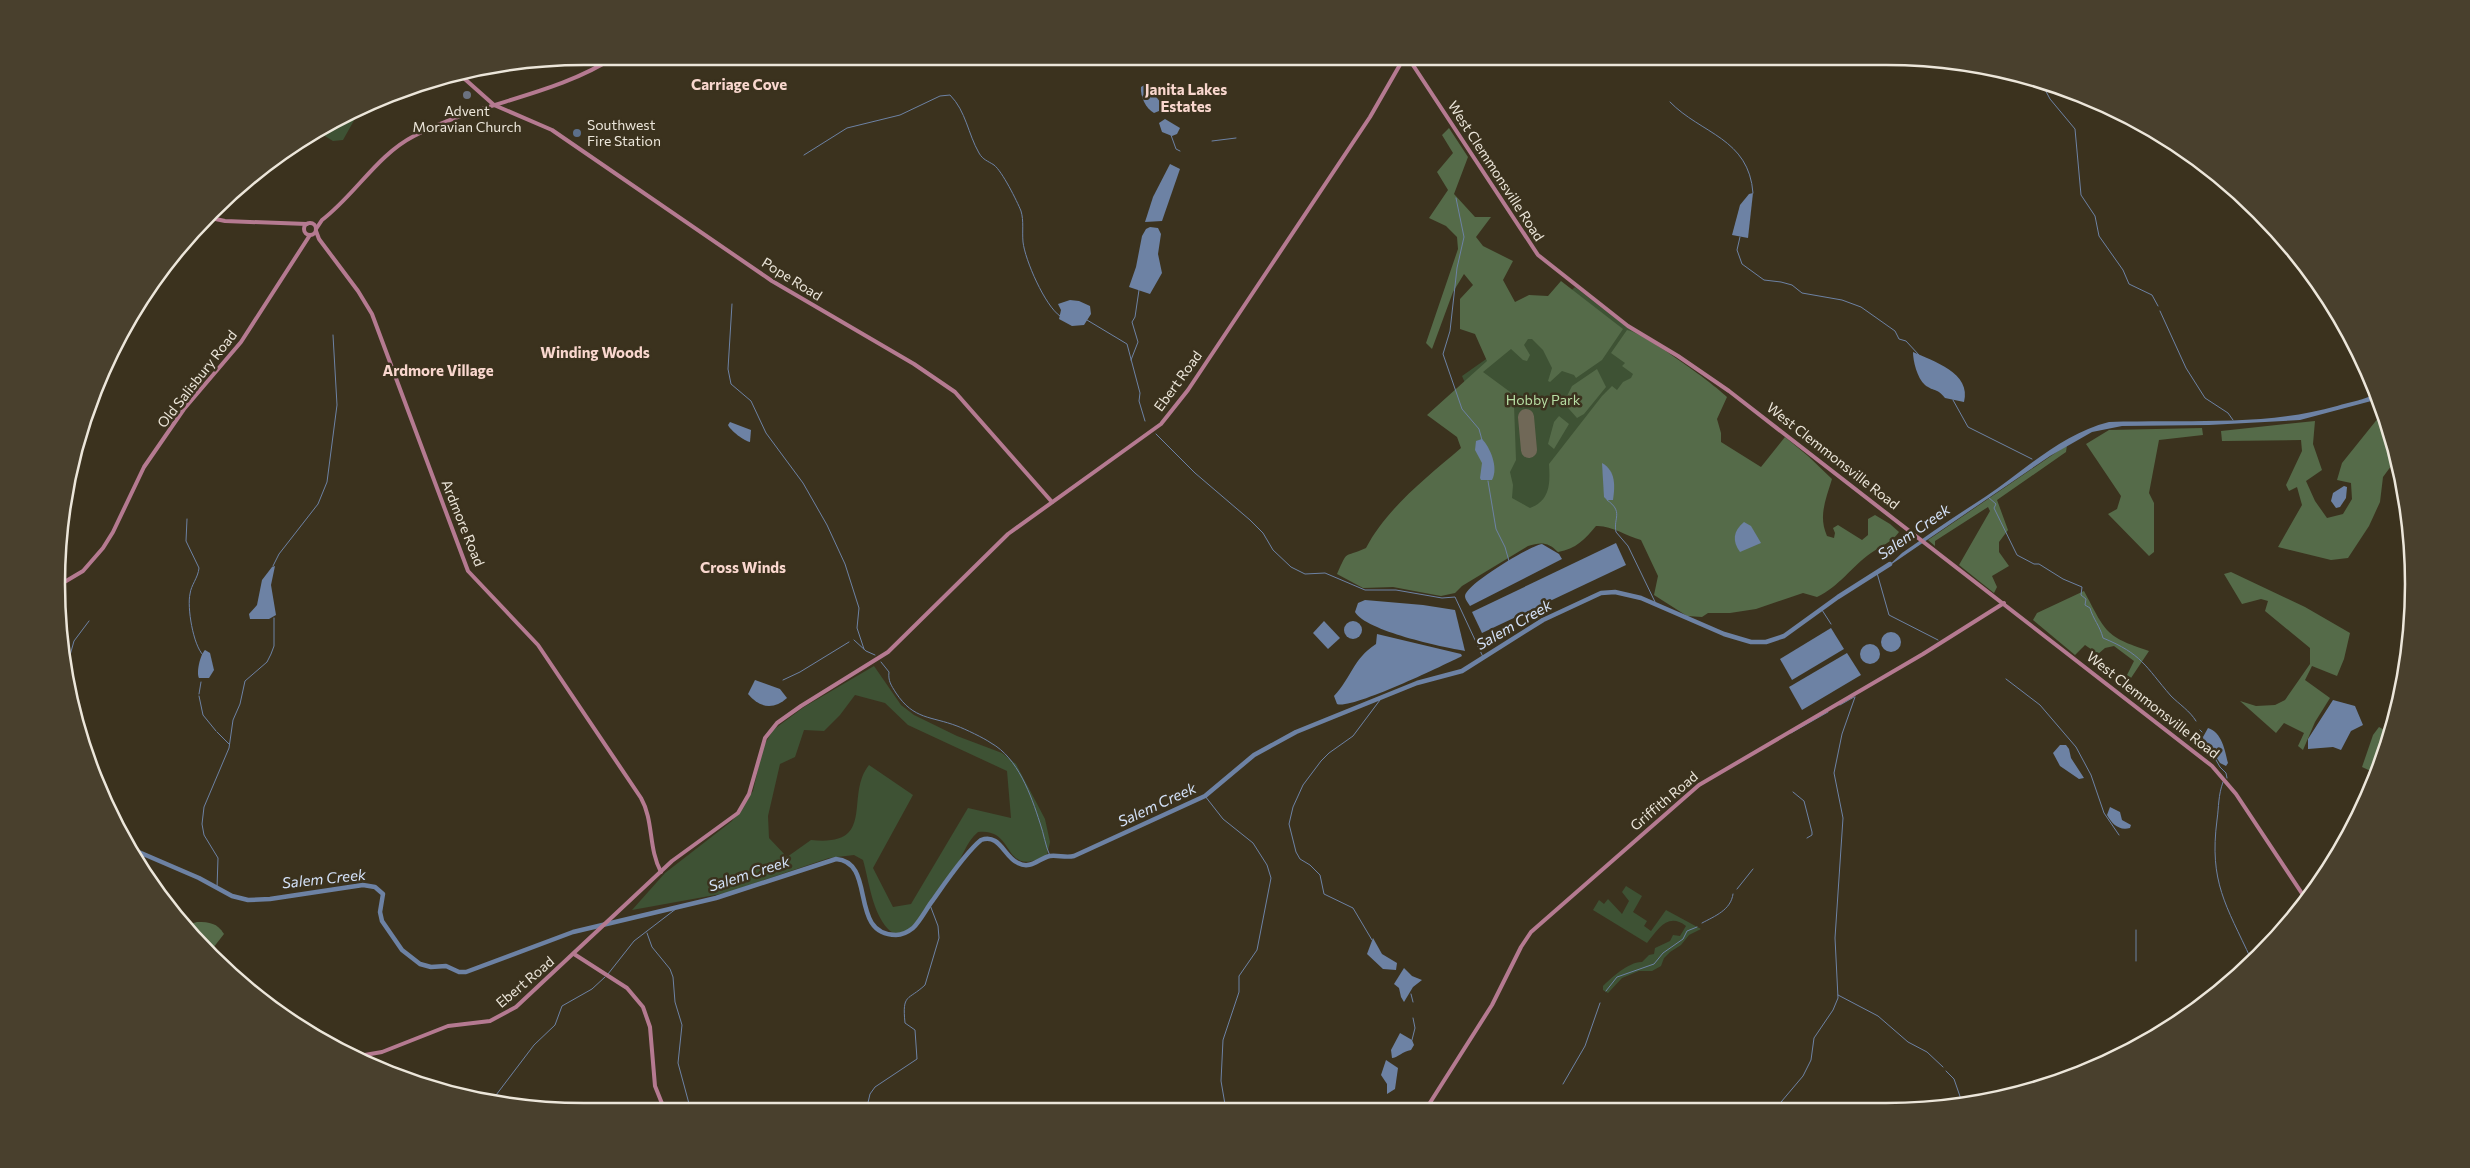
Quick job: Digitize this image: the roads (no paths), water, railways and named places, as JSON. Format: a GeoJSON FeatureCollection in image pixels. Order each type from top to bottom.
{"type":"FeatureCollection","features":[{"type":"Feature","properties":{"kind":"main road","name":"Old Salisbury Road"},"geometry":{"type":"LineString","coordinates":[[65,582],[75,577],[90,565],[114,532],[144,467],[184,409],[241,342],[312,233],[322,220],[402,142],[452,118],[570,80],[599,65]]}},
{"type":"Feature","properties":{"kind":"main road","name":"Ebert Road"},"geometry":{"type":"LineString","coordinates":[[368,1055],[378,1054],[448,1026],[483,1022],[501,1017],[516,1007],[682,852],[733,817],[743,806],[749,794],[762,745],[777,723],[866,666],[898,643],[1008,534],[1157,427],[1173,412],[1370,117],[1401,65]]}},
{"type":"Feature","properties":{"kind":"main road","name":"West Clemmonsville Road"},"geometry":{"type":"LineString","coordinates":[[1412,65],[1538,255],[1628,326],[1730,390],[2212,766],[2236,794],[2302,894]]}},
{"type":"Feature","properties":{"kind":"main road"},"geometry":{"type":"LineString","coordinates":[[466,79],[494,104]]}},
{"type":"Feature","properties":{"kind":"main road","name":"Pope Road"},"geometry":{"type":"LineString","coordinates":[[494,104],[552,130],[772,281],[914,364],[947,387],[967,404],[1052,502]]}},
{"type":"Feature","properties":{"kind":"main road","name":"Old Salisbury Road"},"geometry":{"type":"LineString","coordinates":[[216,219],[231,221],[307,224],[314,224],[322,220]]}},
{"type":"Feature","properties":{"kind":"main road"},"geometry":{"type":"LineString","coordinates":[[297,223],[304,228],[307,224]]}},
{"type":"Feature","properties":{"kind":"main road","name":"Old Salisbury Road"},"geometry":{"type":"LineString","coordinates":[[312,233],[314,224]]}},
{"type":"Feature","properties":{"kind":"main road","name":"Old Salisbury Road"},"geometry":{"type":"LineString","coordinates":[[304,228],[312,233]]}},
{"type":"Feature","properties":{"kind":"main road","name":"Ardmore Road"},"geometry":{"type":"LineString","coordinates":[[312,233],[358,291],[372,314],[468,571],[538,645],[639,795],[648,812],[652,850],[662,872]]}},
{"type":"Feature","properties":{"kind":"main road","name":"Griffith Road"},"geometry":{"type":"LineString","coordinates":[[1430,1103],[1492,1005],[1521,947],[1531,932],[1654,823],[1699,785],[1923,654],[2004,603]]}},
{"type":"Feature","properties":{"kind":"main road"},"geometry":{"type":"LineString","coordinates":[[574,954],[627,988],[643,1007],[650,1027],[654,1086],[661,1103]]}},
{"type":"Feature","properties":{"kind":"water"},"geometry":{"type":"Polygon","coordinates":[[[1146,84],[1161,103],[1159,111],[1154,113],[1146,105],[1141,94],[1141,87],[1146,84]]]}},
{"type":"Feature","properties":{"kind":"water"},"geometry":{"type":"Polygon","coordinates":[[[1165,119],[1180,128],[1177,134],[1172,136],[1162,132],[1159,123],[1165,119]]]}},
{"type":"Feature","properties":{"kind":"water"},"geometry":{"type":"Polygon","coordinates":[[[1170,164],[1180,169],[1162,221],[1145,222],[1153,197],[1170,164]]]}},
{"type":"Feature","properties":{"kind":"water"},"geometry":{"type":"Polygon","coordinates":[[[1753,193],[1748,238],[1732,235],[1740,205],[1749,194],[1753,193]]]}},
{"type":"Feature","properties":{"kind":"water"},"geometry":{"type":"Polygon","coordinates":[[[1150,227],[1158,228],[1161,234],[1158,254],[1162,273],[1150,294],[1129,287],[1136,267],[1142,236],[1146,229],[1150,227]]]}},
{"type":"Feature","properties":{"kind":"water"},"geometry":{"type":"Polygon","coordinates":[[[1070,300],[1079,301],[1090,306],[1091,314],[1084,325],[1072,326],[1059,319],[1061,310],[1058,304],[1070,300]]]}},
{"type":"Feature","properties":{"kind":"water"},"geometry":{"type":"Polygon","coordinates":[[[1913,352],[1940,364],[1957,376],[1965,392],[1964,402],[1945,398],[1939,392],[1925,385],[1916,369],[1913,352]]]}},
{"type":"Feature","properties":{"kind":"water","name":"Salem Creek"},"geometry":{"type":"Polygon","coordinates":[[[2369,396],[2371,401],[2300,420],[2209,425],[2122,426],[2092,432],[2050,456],[1886,568],[1902,553],[1985,497],[2044,454],[2075,435],[2091,428],[2109,422],[2224,421],[2281,417],[2309,413],[2369,396]]]}},
{"type":"Feature","properties":{"kind":"water"},"geometry":{"type":"Polygon","coordinates":[[[730,422],[751,430],[750,442],[741,438],[732,430],[728,425],[730,422]]]}},
{"type":"Feature","properties":{"kind":"water"},"geometry":{"type":"Polygon","coordinates":[[[1482,439],[1493,458],[1495,470],[1492,480],[1481,480],[1480,478],[1482,463],[1475,450],[1476,441],[1482,439]]]}},
{"type":"Feature","properties":{"kind":"water"},"geometry":{"type":"Polygon","coordinates":[[[1602,463],[1610,470],[1614,479],[1613,500],[1607,500],[1604,497],[1602,463]]]}},
{"type":"Feature","properties":{"kind":"water"},"geometry":{"type":"Polygon","coordinates":[[[2344,486],[2347,487],[2346,498],[2340,507],[2336,508],[2331,501],[2333,493],[2344,486]]]}},
{"type":"Feature","properties":{"kind":"water"},"geometry":{"type":"Polygon","coordinates":[[[1744,522],[1751,526],[1761,543],[1740,552],[1735,536],[1744,522]]]}},
{"type":"Feature","properties":{"kind":"water"},"geometry":{"type":"Polygon","coordinates":[[[1616,543],[1626,565],[1482,633],[1472,612],[1616,543]]]}},
{"type":"Feature","properties":{"kind":"water"},"geometry":{"type":"Polygon","coordinates":[[[1542,544],[1559,554],[1562,559],[1470,606],[1465,596],[1468,590],[1476,583],[1513,558],[1542,544]]]}},
{"type":"Feature","properties":{"kind":"water"},"geometry":{"type":"Polygon","coordinates":[[[275,566],[271,585],[276,615],[269,619],[250,619],[249,614],[257,605],[262,580],[272,567],[275,566]]]}},
{"type":"Feature","properties":{"kind":"water"},"geometry":{"type":"Polygon","coordinates":[[[1365,600],[1455,610],[1465,651],[1405,637],[1374,626],[1355,612],[1358,603],[1365,600]]]}},
{"type":"Feature","properties":{"kind":"water"},"geometry":{"type":"Polygon","coordinates":[[[1324,621],[1340,638],[1328,649],[1313,633],[1324,621]]]}},
{"type":"Feature","properties":{"kind":"water"},"geometry":{"type":"Polygon","coordinates":[[[1349,621],[1357,621],[1362,626],[1360,637],[1349,639],[1344,634],[1344,626],[1349,621]]]}},
{"type":"Feature","properties":{"kind":"water"},"geometry":{"type":"Polygon","coordinates":[[[1831,628],[1844,649],[1792,680],[1780,659],[1831,628]]]}},
{"type":"Feature","properties":{"kind":"water"},"geometry":{"type":"Polygon","coordinates":[[[1891,632],[1898,635],[1901,642],[1898,649],[1891,652],[1884,649],[1881,642],[1884,635],[1891,632]]]}},
{"type":"Feature","properties":{"kind":"water"},"geometry":{"type":"Polygon","coordinates":[[[1377,634],[1461,654],[1462,656],[1378,694],[1346,704],[1337,704],[1334,696],[1357,662],[1376,644],[1377,634]]]}},
{"type":"Feature","properties":{"kind":"water"},"geometry":{"type":"Polygon","coordinates":[[[1870,644],[1877,647],[1880,654],[1877,661],[1870,664],[1863,661],[1860,654],[1863,647],[1870,644]]]}},
{"type":"Feature","properties":{"kind":"water"},"geometry":{"type":"Polygon","coordinates":[[[205,650],[210,653],[214,670],[209,678],[199,678],[199,664],[205,650]]]}},
{"type":"Feature","properties":{"kind":"water"},"geometry":{"type":"Polygon","coordinates":[[[1847,653],[1861,675],[1802,710],[1789,687],[1847,653]]]}},
{"type":"Feature","properties":{"kind":"water"},"geometry":{"type":"Polygon","coordinates":[[[755,680],[780,689],[787,698],[772,706],[762,705],[748,694],[755,680]]]}},
{"type":"Feature","properties":{"kind":"water"},"geometry":{"type":"Polygon","coordinates":[[[2333,700],[2355,706],[2363,725],[2351,731],[2341,750],[2333,747],[2308,749],[2308,739],[2333,700]]]}},
{"type":"Feature","properties":{"kind":"water"},"geometry":{"type":"Polygon","coordinates":[[[2208,728],[2217,733],[2222,742],[2228,763],[2226,766],[2220,763],[2203,737],[2208,728]]]}},
{"type":"Feature","properties":{"kind":"water"},"geometry":{"type":"Polygon","coordinates":[[[2060,745],[2066,745],[2069,749],[2071,758],[2084,778],[2079,779],[2060,766],[2053,753],[2060,745]]]}},
{"type":"Feature","properties":{"kind":"water"},"geometry":{"type":"Polygon","coordinates":[[[2110,807],[2120,812],[2122,820],[2131,825],[2130,828],[2119,828],[2111,821],[2107,815],[2110,807]]]}},
{"type":"Feature","properties":{"kind":"water"},"geometry":{"type":"Polygon","coordinates":[[[1373,938],[1382,954],[1397,963],[1396,970],[1383,969],[1367,954],[1373,938]]]}},
{"type":"Feature","properties":{"kind":"water"},"geometry":{"type":"Polygon","coordinates":[[[1404,968],[1412,976],[1422,980],[1413,987],[1404,1002],[1399,988],[1394,984],[1404,968]]]}},
{"type":"Feature","properties":{"kind":"water"},"geometry":{"type":"Polygon","coordinates":[[[1400,1033],[1412,1040],[1414,1045],[1411,1050],[1392,1058],[1391,1050],[1400,1033]]]}},
{"type":"Feature","properties":{"kind":"water"},"geometry":{"type":"Polygon","coordinates":[[[1386,1060],[1398,1068],[1395,1089],[1387,1094],[1387,1084],[1381,1075],[1386,1060]]]}},
{"type":"Feature","properties":{"kind":"waterway"},"geometry":{"type":"LineString","coordinates":[[2046,91],[2050,99],[2075,129],[2081,195],[2095,216],[2099,236],[2123,270],[2129,284],[2152,295],[2158,306]]}},
{"type":"Feature","properties":{"kind":"waterway"},"geometry":{"type":"LineString","coordinates":[[804,155],[847,128],[900,115],[940,96],[950,95],[960,108],[979,153],[997,168],[1016,200],[1022,215],[1023,242],[1032,271],[1048,303],[1060,316]]}},
{"type":"Feature","properties":{"kind":"waterway"},"geometry":{"type":"LineString","coordinates":[[1670,102],[1682,113],[1733,148],[1743,160],[1750,175],[1753,193]]}},
{"type":"Feature","properties":{"kind":"waterway"},"geometry":{"type":"LineString","coordinates":[[1171,135],[1176,149],[1180,151]]}},
{"type":"Feature","properties":{"kind":"waterway"},"geometry":{"type":"LineString","coordinates":[[1212,141],[1236,138]]}},
{"type":"Feature","properties":{"kind":"waterway"},"geometry":{"type":"LineString","coordinates":[[1456,198],[1464,237],[1457,268],[1450,331],[1443,354],[1462,409],[1479,429],[1482,440]]}},
{"type":"Feature","properties":{"kind":"waterway"},"geometry":{"type":"LineString","coordinates":[[1740,237],[1737,250],[1742,264],[1764,280],[1792,285],[1802,293],[1842,300],[1861,307],[1895,331],[1899,339],[1906,341],[1919,355]]}},
{"type":"Feature","properties":{"kind":"waterway"},"geometry":{"type":"LineString","coordinates":[[1131,360],[1138,342],[1132,322],[1135,317],[1139,290]]}},
{"type":"Feature","properties":{"kind":"waterway"},"geometry":{"type":"LineString","coordinates":[[732,304],[728,369],[731,384],[751,401],[766,433],[803,483],[827,525],[845,564],[859,608],[857,628],[864,649]]}},
{"type":"Feature","properties":{"kind":"waterway"},"geometry":{"type":"LineString","coordinates":[[2160,311],[2186,368],[2205,398],[2228,413],[2233,420]]}},
{"type":"Feature","properties":{"kind":"waterway"},"geometry":{"type":"LineString","coordinates":[[1087,320],[1127,344],[1140,393],[1139,401],[1145,421]]}},
{"type":"Feature","properties":{"kind":"waterway"},"geometry":{"type":"LineString","coordinates":[[273,566],[279,554],[318,504],[327,482],[337,405],[333,335]]}},
{"type":"Feature","properties":{"kind":"waterway"},"geometry":{"type":"LineString","coordinates":[[1953,400],[1968,427],[2032,459]]}},
{"type":"Feature","properties":{"kind":"waterway"},"geometry":{"type":"LineString","coordinates":[[1156,434],[1195,473],[1250,520],[1263,533],[1273,550],[1291,567],[1305,574],[1325,573],[1365,590],[1396,590],[1442,598],[1455,597],[1483,657]]}},
{"type":"Feature","properties":{"kind":"waterway"},"geometry":{"type":"LineString","coordinates":[[1488,481],[1496,529],[1505,547],[1509,561]]}},
{"type":"Feature","properties":{"kind":"waterway"},"geometry":{"type":"LineString","coordinates":[[1988,497],[1996,504],[1994,508],[2017,555],[2034,564],[2039,564],[2063,579],[2082,587],[2081,595],[2086,599],[2085,605],[2090,608],[2103,638],[2135,655],[2196,721]]}},
{"type":"Feature","properties":{"kind":"waterway"},"geometry":{"type":"LineString","coordinates":[[1607,500],[1617,512],[1616,532],[1628,546],[1657,606]]}},
{"type":"Feature","properties":{"kind":"waterway"},"geometry":{"type":"LineString","coordinates":[[187,519],[186,541],[199,568],[190,594],[190,616],[196,643],[203,655]]}},
{"type":"Feature","properties":{"kind":"waterway","name":"Salem Creek"},"geometry":{"type":"LineString","coordinates":[[140,853],[199,878],[232,896],[248,900],[270,899],[363,885],[375,887],[383,894],[380,912],[382,921],[402,950],[420,964],[431,967],[446,966],[459,972],[466,972],[573,932],[716,898],[836,859],[848,863],[856,872],[872,924],[881,932],[898,935],[907,932],[916,925],[968,852],[981,840],[993,840],[1013,860],[1023,865],[1031,864],[1050,856],[1074,856],[1205,796],[1254,755],[1296,732],[1417,683],[1462,671],[1543,620],[1601,593],[1615,592],[1641,598],[1724,634],[1751,642],[1766,642],[1784,636],[1838,597],[1890,564]]}},
{"type":"Feature","properties":{"kind":"waterway"},"geometry":{"type":"LineString","coordinates":[[1877,573],[1889,615],[1938,640]]}},
{"type":"Feature","properties":{"kind":"waterway"},"geometry":{"type":"LineString","coordinates":[[1822,610],[1831,624]]}},
{"type":"Feature","properties":{"kind":"waterway"},"geometry":{"type":"LineString","coordinates":[[217,888],[218,858],[204,835],[202,824],[204,807],[229,748],[233,720],[240,704],[245,681],[267,662],[274,646],[274,618]]}},
{"type":"Feature","properties":{"kind":"waterway"},"geometry":{"type":"LineString","coordinates":[[70,656],[74,641],[89,621]]}},
{"type":"Feature","properties":{"kind":"waterway"},"geometry":{"type":"LineString","coordinates":[[854,640],[866,651],[875,655]]}},
{"type":"Feature","properties":{"kind":"waterway"},"geometry":{"type":"LineString","coordinates":[[783,680],[800,672],[849,642]]}},
{"type":"Feature","properties":{"kind":"waterway"},"geometry":{"type":"LineString","coordinates":[[881,662],[889,672],[889,680],[894,690],[909,708],[916,713],[957,726],[974,734],[988,741],[1009,758],[1028,789],[1050,856]]}},
{"type":"Feature","properties":{"kind":"waterway"},"geometry":{"type":"LineString","coordinates":[[2006,679],[2040,705],[2076,747],[2091,775],[2104,813],[2119,835]]}},
{"type":"Feature","properties":{"kind":"waterway"},"geometry":{"type":"LineString","coordinates":[[199,694],[201,682]]}},
{"type":"Feature","properties":{"kind":"waterway"},"geometry":{"type":"LineString","coordinates":[[199,696],[203,715],[216,731]]}},
{"type":"Feature","properties":{"kind":"waterway"},"geometry":{"type":"LineString","coordinates":[[1372,940],[1353,908],[1324,894],[1320,875],[1310,865],[1300,859],[1296,852],[1289,824],[1293,807],[1303,785],[1329,753],[1353,736],[1383,696]]}},
{"type":"Feature","properties":{"kind":"waterway"},"geometry":{"type":"LineString","coordinates":[[1840,705],[1854,697]]}},
{"type":"Feature","properties":{"kind":"waterway"},"geometry":{"type":"LineString","coordinates":[[1780,1103],[1803,1076],[1811,1060],[1814,1038],[1833,1010],[1838,998],[1835,938],[1843,818],[1834,773],[1842,734],[1855,697]]}},
{"type":"Feature","properties":{"kind":"waterway"},"geometry":{"type":"LineString","coordinates":[[1791,733],[1828,712]]}},
{"type":"Feature","properties":{"kind":"waterway"},"geometry":{"type":"LineString","coordinates":[[217,732],[229,744]]}},
{"type":"Feature","properties":{"kind":"waterway"},"geometry":{"type":"LineString","coordinates":[[2203,737],[2220,767],[2226,773],[2227,778]]}},
{"type":"Feature","properties":{"kind":"waterway"},"geometry":{"type":"LineString","coordinates":[[2223,782],[2219,796],[2215,860],[2227,908],[2249,955]]}},
{"type":"Feature","properties":{"kind":"waterway"},"geometry":{"type":"LineString","coordinates":[[1793,792],[1804,801],[1812,832],[1812,835],[1807,838]]}},
{"type":"Feature","properties":{"kind":"waterway"},"geometry":{"type":"LineString","coordinates":[[1205,796],[1223,819],[1253,843],[1267,865],[1271,878],[1257,950],[1239,976],[1239,992],[1223,1040],[1221,1081],[1225,1103]]}},
{"type":"Feature","properties":{"kind":"waterway"},"geometry":{"type":"LineString","coordinates":[[1737,889],[1753,869]]}},
{"type":"Feature","properties":{"kind":"waterway"},"geometry":{"type":"LineString","coordinates":[[1702,923],[1726,908],[1732,900],[1733,894]]}},
{"type":"Feature","properties":{"kind":"waterway"},"geometry":{"type":"LineString","coordinates":[[608,974],[634,941],[681,905]]}},
{"type":"Feature","properties":{"kind":"waterway"},"geometry":{"type":"LineString","coordinates":[[868,1103],[870,1094],[875,1087],[917,1059],[915,1030],[905,1023],[904,1007],[908,999],[925,985],[939,938],[938,926],[930,905]]}},
{"type":"Feature","properties":{"kind":"waterway"},"geometry":{"type":"LineString","coordinates":[[1606,991],[1617,977],[1654,964],[1663,953],[1683,939],[1687,931],[1697,927]]}},
{"type":"Feature","properties":{"kind":"waterway"},"geometry":{"type":"LineString","coordinates":[[2136,930],[2136,961]]}},
{"type":"Feature","properties":{"kind":"waterway"},"geometry":{"type":"LineString","coordinates":[[647,933],[652,947],[670,969],[673,977],[675,1002],[682,1025],[678,1063],[689,1103]]}},
{"type":"Feature","properties":{"kind":"waterway"},"geometry":{"type":"LineString","coordinates":[[496,1095],[534,1045],[555,1025],[562,1006],[592,989],[605,977]]}},
{"type":"Feature","properties":{"kind":"waterway"},"geometry":{"type":"LineString","coordinates":[[1411,994],[1413,1002]]}},
{"type":"Feature","properties":{"kind":"waterway"},"geometry":{"type":"LineString","coordinates":[[1838,995],[1878,1016],[1908,1042],[1927,1052],[1943,1067]]}},
{"type":"Feature","properties":{"kind":"waterway"},"geometry":{"type":"LineString","coordinates":[[1563,1084],[1585,1046],[1600,1003]]}},
{"type":"Feature","properties":{"kind":"waterway"},"geometry":{"type":"LineString","coordinates":[[1412,1040],[1415,1028],[1413,1018]]}},
{"type":"Feature","properties":{"kind":"waterway"},"geometry":{"type":"LineString","coordinates":[[1946,1071],[1954,1079],[1961,1098]]}},
{"type":"Feature","properties":{"kind":"place","name":"Advent Moravian Church"},"geometry":{"type":"Point","coordinates":[467,95]}},
{"type":"Feature","properties":{"kind":"place","name":"Southwest Fire Station"},"geometry":{"type":"Point","coordinates":[577,133]}},
{"type":"Feature","properties":{"kind":"district","name":"Carriage Cove"},"geometry":{"type":"Point","coordinates":[739,85]}},
{"type":"Feature","properties":{"kind":"district","name":"Janita Lakes Estates"},"geometry":{"type":"Point","coordinates":[1186,98]}},
{"type":"Feature","properties":{"kind":"district","name":"Winding Woods"},"geometry":{"type":"Point","coordinates":[595,353]}},
{"type":"Feature","properties":{"kind":"district","name":"Ardmore Village"},"geometry":{"type":"Point","coordinates":[438,371]}},
{"type":"Feature","properties":{"kind":"district","name":"Cross Winds"},"geometry":{"type":"Point","coordinates":[743,568]}},
{"type":"Feature","properties":{"kind":"park label","name":"Hobby Park"},"geometry":{"type":"Point","coordinates":[1543,400]}}]}
